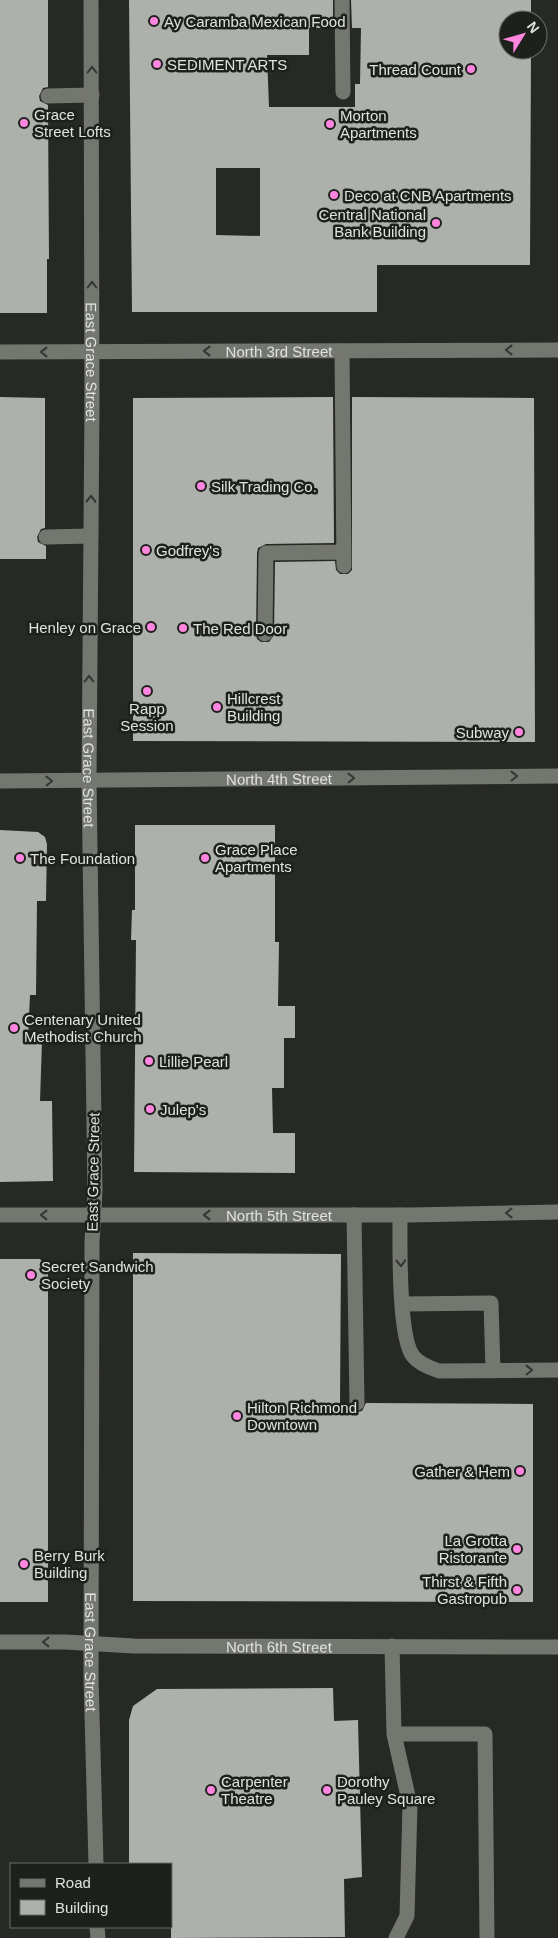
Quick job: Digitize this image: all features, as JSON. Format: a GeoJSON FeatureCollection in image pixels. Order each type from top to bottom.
{"type":"FeatureCollection","features":[{"type":"Feature","properties":{"kind":"street","name":"East Grace Street"},"geometry":{"type":"LineString","coordinates":[[91,0],[92,352],[89,780],[95,1191],[92,1289],[91,1677],[96,1863]]}},
{"type":"Feature","properties":{"kind":"street"},"geometry":{"type":"LineString","coordinates":[[342,0],[343,92]]}},
{"type":"Feature","properties":{"kind":"street"},"geometry":{"type":"LineString","coordinates":[[48,96],[92,95]]}},
{"type":"Feature","properties":{"kind":"street","name":"North 3rd Street"},"geometry":{"type":"LineString","coordinates":[[0,352],[558,350]]}},
{"type":"Feature","properties":{"kind":"street"},"geometry":{"type":"LineString","coordinates":[[265,634],[266,553],[343,559],[342,351]]}},
{"type":"Feature","properties":{"kind":"street"},"geometry":{"type":"LineString","coordinates":[[46,537],[91,536]]}},
{"type":"Feature","properties":{"kind":"street","name":"North 4th Street"},"geometry":{"type":"LineString","coordinates":[[0,781],[558,776]]}},
{"type":"Feature","properties":{"kind":"street","name":"North 5th Street"},"geometry":{"type":"LineString","coordinates":[[0,1215],[400,1215],[558,1212]]}},
{"type":"Feature","properties":{"kind":"street"},"geometry":{"type":"LineString","coordinates":[[354,1215],[357,1403]]}},
{"type":"Feature","properties":{"kind":"street"},"geometry":{"type":"LineString","coordinates":[[400,1215],[404,1333],[412,1355],[424,1365],[439,1372],[558,1370]]}},
{"type":"Feature","properties":{"kind":"street"},"geometry":{"type":"LineString","coordinates":[[403,1304],[491,1303],[493,1371]]}},
{"type":"Feature","properties":{"kind":"street","name":"North 6th Street"},"geometry":{"type":"LineString","coordinates":[[0,1642],[65,1642],[92,1645],[558,1647]]}},
{"type":"Feature","properties":{"kind":"street"},"geometry":{"type":"LineString","coordinates":[[392,1646],[394,1734],[410,1805],[407,1916],[396,1938]]}},
{"type":"Feature","properties":{"kind":"street"},"geometry":{"type":"LineString","coordinates":[[394,1734],[485,1734],[487,1938]]}},
{"type":"Feature","properties":{"kind":"building"},"geometry":{"type":"Polygon","coordinates":[[[0,0],[48,0],[48,87],[43,88],[39,96],[40,101],[48,105],[49,259],[47,259],[47,313],[0,313],[0,0]]]}},
{"type":"Feature","properties":{"kind":"building"},"geometry":{"type":"Polygon","coordinates":[[[129,0],[333,0],[333,28],[309,28],[309,55],[267,55],[269,107],[355,107],[355,84],[360,84],[361,28],[352,28],[351,0],[531,0],[531,10],[498,10],[498,60],[531,60],[530,265],[377,265],[377,312],[132,312],[129,0]],[[216,168],[216,235],[260,236],[260,168],[216,168]]]}},
{"type":"Feature","properties":{"kind":"building"},"geometry":{"type":"Polygon","coordinates":[[[0,397],[45,398],[45,528],[41,529],[37,537],[38,542],[46,546],[46,559],[0,559],[0,397]]]}},
{"type":"Feature","properties":{"kind":"building"},"geometry":{"type":"Polygon","coordinates":[[[333,397],[334,543],[266,544],[258,548],[257,639],[261,642],[269,642],[274,635],[275,562],[335,561],[336,570],[340,574],[348,574],[352,570],[352,397],[534,398],[535,742],[133,741],[133,398],[333,397]]]}},
{"type":"Feature","properties":{"kind":"building"},"geometry":{"type":"Polygon","coordinates":[[[135,825],[275,825],[275,942],[279,942],[278,1006],[295,1006],[295,1038],[284,1038],[284,1088],[272,1088],[273,1133],[295,1133],[295,1173],[134,1172],[136,940],[131,940],[132,910],[135,910],[135,825]]]}},
{"type":"Feature","properties":{"kind":"building"},"geometry":{"type":"Polygon","coordinates":[[[0,830],[38,832],[45,837],[47,844],[46,901],[37,901],[36,995],[30,995],[28,1040],[42,1041],[40,1101],[52,1101],[53,1181],[0,1182],[0,830]]]}},
{"type":"Feature","properties":{"kind":"building","name":"Hilton Richmond Downtown"},"geometry":{"type":"Polygon","coordinates":[[[133,1253],[341,1254],[340,1403],[348,1403],[349,1408],[357,1412],[362,1411],[366,1403],[533,1404],[533,1602],[133,1601],[133,1253]]]}},
{"type":"Feature","properties":{"kind":"building"},"geometry":{"type":"Polygon","coordinates":[[[0,1259],[40,1259],[48,1268],[48,1602],[0,1602],[0,1259]]]}},
{"type":"Feature","properties":{"kind":"building"},"geometry":{"type":"Polygon","coordinates":[[[333,1688],[334,1721],[358,1720],[362,1877],[344,1879],[345,1937],[171,1938],[172,1863],[129,1863],[129,1720],[133,1706],[157,1689],[333,1688]]]}},
{"type":"Feature","properties":{"kind":"place","name":"Ay Caramba Mexican Food"},"geometry":{"type":"Point","coordinates":[154,21]}},
{"type":"Feature","properties":{"kind":"place","name":"SEDIMENT ARTS"},"geometry":{"type":"Point","coordinates":[157,64]}},
{"type":"Feature","properties":{"kind":"place","name":"Thread Count"},"geometry":{"type":"Point","coordinates":[471,69]}},
{"type":"Feature","properties":{"kind":"place","name":"Grace Street Lofts"},"geometry":{"type":"Point","coordinates":[24,123]}},
{"type":"Feature","properties":{"kind":"place","name":"Morton Apartments"},"geometry":{"type":"Point","coordinates":[330,124]}},
{"type":"Feature","properties":{"kind":"place","name":"Deco at CNB Apartments"},"geometry":{"type":"Point","coordinates":[334,195]}},
{"type":"Feature","properties":{"kind":"place","name":"Central National Bank Building"},"geometry":{"type":"Point","coordinates":[436,223]}},
{"type":"Feature","properties":{"kind":"place","name":"Silk Trading Co."},"geometry":{"type":"Point","coordinates":[201,486]}},
{"type":"Feature","properties":{"kind":"place","name":"Godfrey's"},"geometry":{"type":"Point","coordinates":[146,550]}},
{"type":"Feature","properties":{"kind":"place","name":"Henley on Grace"},"geometry":{"type":"Point","coordinates":[151,627]}},
{"type":"Feature","properties":{"kind":"place","name":"The Red Door"},"geometry":{"type":"Point","coordinates":[183,628]}},
{"type":"Feature","properties":{"kind":"place","name":"Rapp Session"},"geometry":{"type":"Point","coordinates":[147,691]}},
{"type":"Feature","properties":{"kind":"place","name":"Hillcrest Building"},"geometry":{"type":"Point","coordinates":[217,707]}},
{"type":"Feature","properties":{"kind":"place","name":"Subway"},"geometry":{"type":"Point","coordinates":[519,732]}},
{"type":"Feature","properties":{"kind":"place","name":"The Foundation"},"geometry":{"type":"Point","coordinates":[20,858]}},
{"type":"Feature","properties":{"kind":"place","name":"Grace Place Apartments"},"geometry":{"type":"Point","coordinates":[205,858]}},
{"type":"Feature","properties":{"kind":"place","name":"Centenary United Methodist Church"},"geometry":{"type":"Point","coordinates":[14,1028]}},
{"type":"Feature","properties":{"kind":"place","name":"Lillie Pearl"},"geometry":{"type":"Point","coordinates":[149,1061]}},
{"type":"Feature","properties":{"kind":"place","name":"Julep's"},"geometry":{"type":"Point","coordinates":[150,1109]}},
{"type":"Feature","properties":{"kind":"place","name":"Secret Sandwich Society"},"geometry":{"type":"Point","coordinates":[31,1275]}},
{"type":"Feature","properties":{"kind":"place","name":"Hilton Richmond Downtown"},"geometry":{"type":"Point","coordinates":[237,1416]}},
{"type":"Feature","properties":{"kind":"place","name":"Gather & Hem"},"geometry":{"type":"Point","coordinates":[520,1471]}},
{"type":"Feature","properties":{"kind":"place","name":"La Grotta Ristorante"},"geometry":{"type":"Point","coordinates":[517,1549]}},
{"type":"Feature","properties":{"kind":"place","name":"Berry Burk Building"},"geometry":{"type":"Point","coordinates":[24,1564]}},
{"type":"Feature","properties":{"kind":"place","name":"Thirst & Fifth Gastropub"},"geometry":{"type":"Point","coordinates":[517,1590]}},
{"type":"Feature","properties":{"kind":"place","name":"Carpenter Theatre"},"geometry":{"type":"Point","coordinates":[211,1790]}},
{"type":"Feature","properties":{"kind":"place","name":"Dorothy Pauley Square"},"geometry":{"type":"Point","coordinates":[327,1790]}}]}
